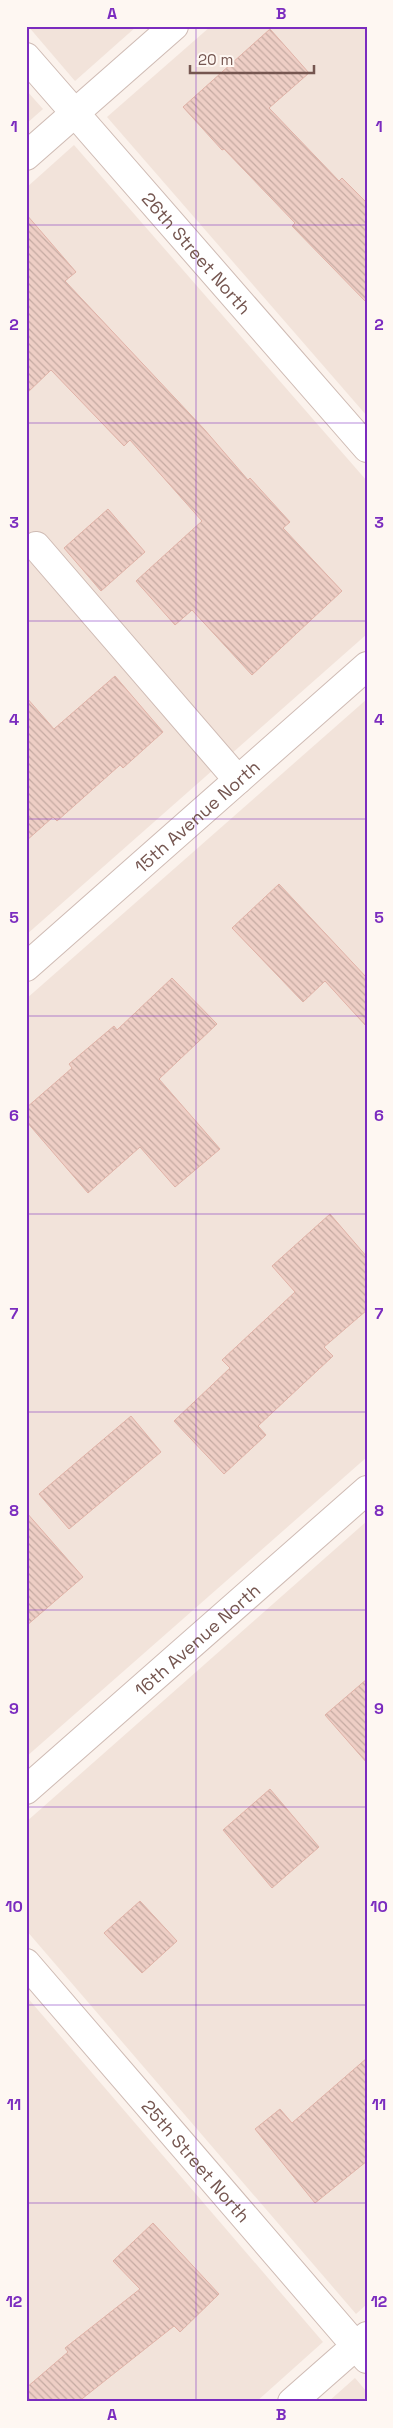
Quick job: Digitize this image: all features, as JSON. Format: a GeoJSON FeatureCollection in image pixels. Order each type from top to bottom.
{"type":"FeatureCollection","features":[{"type":"Feature","properties":{"kind":"street"},"geometry":{"type":"LineString","coordinates":[[26,156],[174,26]]}},
{"type":"Feature","properties":{"kind":"street","name":"26th Street North"},"geometry":{"type":"LineString","coordinates":[[26,58],[367,448]]}},
{"type":"Feature","properties":{"kind":"street"},"geometry":{"type":"LineString","coordinates":[[29,545],[238,780]]}},
{"type":"Feature","properties":{"kind":"street","name":"15th Avenue North"},"geometry":{"type":"LineString","coordinates":[[26,967],[367,666]]}},
{"type":"Feature","properties":{"kind":"street","name":"16th Avenue North"},"geometry":{"type":"LineString","coordinates":[[26,1790],[367,1490]]}},
{"type":"Feature","properties":{"kind":"street","name":"25th Street North"},"geometry":{"type":"LineString","coordinates":[[26,1963],[363,2347]]}},
{"type":"Feature","properties":{"kind":"street"},"geometry":{"type":"LineString","coordinates":[[292,2402],[363,2347]]}},
{"type":"Feature","properties":{"kind":"shaded area"},"geometry":{"type":"Polygon","coordinates":[[[28,26],[137,26],[75,81],[28,26]]]}},
{"type":"Feature","properties":{"kind":"shaded area"},"geometry":{"type":"Polygon","coordinates":[[[211,26],[367,26],[367,416],[107,117],[211,26]]]}},
{"type":"Feature","properties":{"kind":"shaded area"},"geometry":{"type":"Polygon","coordinates":[[[26,90],[43,109],[26,124],[26,90]]]}},
{"type":"Feature","properties":{"kind":"shaded area"},"geometry":{"type":"Polygon","coordinates":[[[74,145],[367,481],[367,634],[26,935],[26,188],[74,145]]]}},
{"type":"Feature","properties":{"kind":"shaded area"},"geometry":{"type":"Polygon","coordinates":[[[367,699],[367,1457],[26,1757],[26,999],[367,699]]]}},
{"type":"Feature","properties":{"kind":"shaded area"},"geometry":{"type":"Polygon","coordinates":[[[367,1521],[367,2304],[356,2314],[26,1930],[26,1822],[367,1521]]]}},
{"type":"Feature","properties":{"kind":"shaded area"},"geometry":{"type":"Polygon","coordinates":[[[26,1996],[323,2342],[256,2402],[26,2402],[26,1996]]]}},
{"type":"Feature","properties":{"kind":"shaded area"},"geometry":{"type":"Polygon","coordinates":[[[355,2378],[367,2392],[367,2402],[328,2402],[355,2378]]]}},
{"type":"Feature","properties":{"kind":"building"},"geometry":{"type":"Polygon","coordinates":[[[270,29],[309,73],[269,108],[339,181],[342,178],[367,203],[367,303],[292,226],[295,223],[224,149],[222,150],[183,107],[270,29]]]}},
{"type":"Feature","properties":{"kind":"building"},"geometry":{"type":"Polygon","coordinates":[[[26,214],[76,272],[65,281],[204,429],[248,480],[250,478],[290,522],[283,528],[342,591],[252,675],[192,610],[175,625],[136,581],[202,521],[130,440],[124,446],[51,370],[26,394],[26,214]]]}},
{"type":"Feature","properties":{"kind":"building"},"geometry":{"type":"Polygon","coordinates":[[[108,509],[145,552],[101,591],[64,548],[108,509]]]}},
{"type":"Feature","properties":{"kind":"building"},"geometry":{"type":"Polygon","coordinates":[[[115,676],[163,732],[123,768],[120,765],[57,821],[53,817],[26,841],[26,697],[54,729],[115,676]]]}},
{"type":"Feature","properties":{"kind":"building"},"geometry":{"type":"Polygon","coordinates":[[[279,884],[367,978],[367,1027],[325,981],[303,1002],[232,928],[279,884]]]}},
{"type":"Feature","properties":{"kind":"building"},"geometry":{"type":"Polygon","coordinates":[[[172,978],[217,1024],[159,1079],[220,1149],[175,1187],[140,1147],[88,1193],[26,1121],[26,1108],[72,1068],[69,1064],[114,1026],[117,1030],[172,978]]]}},
{"type":"Feature","properties":{"kind":"building"},"geometry":{"type":"Polygon","coordinates":[[[330,1214],[367,1257],[367,1310],[324,1347],[333,1356],[258,1426],[266,1435],[224,1474],[174,1421],[230,1368],[222,1360],[295,1292],[272,1266],[330,1214]]]}},
{"type":"Feature","properties":{"kind":"building"},"geometry":{"type":"Polygon","coordinates":[[[131,1416],[161,1452],[69,1529],[39,1494],[131,1416]]]}},
{"type":"Feature","properties":{"kind":"building"},"geometry":{"type":"Polygon","coordinates":[[[26,1512],[83,1577],[26,1626],[26,1512]]]}},
{"type":"Feature","properties":{"kind":"building"},"geometry":{"type":"Polygon","coordinates":[[[367,1679],[367,1763],[325,1715],[367,1679]]]}},
{"type":"Feature","properties":{"kind":"building"},"geometry":{"type":"Polygon","coordinates":[[[270,1789],[319,1847],[272,1888],[223,1830],[270,1789]]]}},
{"type":"Feature","properties":{"kind":"building"},"geometry":{"type":"Polygon","coordinates":[[[140,1901],[177,1941],[142,1973],[104,1933],[140,1901]]]}},
{"type":"Feature","properties":{"kind":"building"},"geometry":{"type":"Polygon","coordinates":[[[367,2058],[367,2161],[315,2203],[255,2129],[280,2109],[292,2123],[367,2058]]]}},
{"type":"Feature","properties":{"kind":"building"},"geometry":{"type":"Polygon","coordinates":[[[153,2223],[219,2294],[180,2332],[174,2326],[78,2402],[26,2402],[26,2388],[68,2352],[65,2348],[140,2289],[113,2261],[153,2223]]]}}]}
